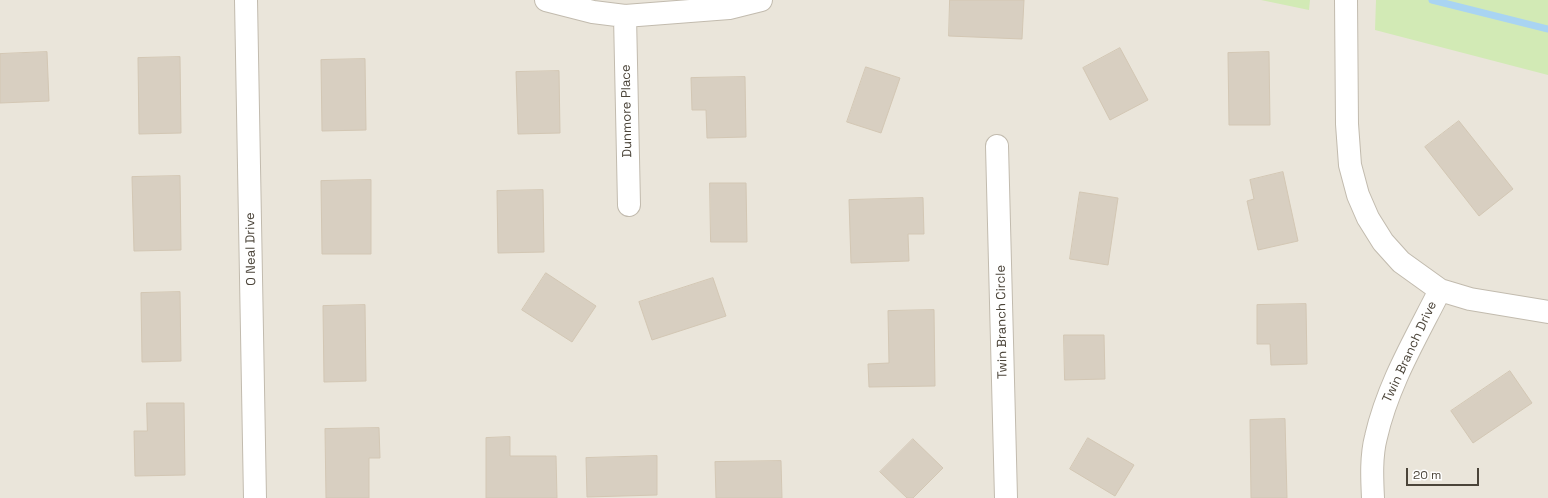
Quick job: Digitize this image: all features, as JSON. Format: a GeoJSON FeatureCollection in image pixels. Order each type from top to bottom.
{"type":"FeatureCollection","features":[{"type":"Feature","properties":{"kind":"street","name":"O Neal Drive"},"geometry":{"type":"LineString","coordinates":[[246,0],[255,498]]}},
{"type":"Feature","properties":{"kind":"street"},"geometry":{"type":"LineString","coordinates":[[546,0],[593,12],[625,16],[729,8],[761,0]]}},
{"type":"Feature","properties":{"kind":"street","name":"Twin Branch Drive"},"geometry":{"type":"LineString","coordinates":[[1346,0],[1347,130],[1350,165],[1358,194],[1368,218],[1383,242],[1401,262],[1440,290],[1394,380],[1384,407],[1375,438],[1372,478],[1373,498]]}},
{"type":"Feature","properties":{"kind":"street","name":"Dunmore Place"},"geometry":{"type":"LineString","coordinates":[[625,16],[629,205]]}},
{"type":"Feature","properties":{"kind":"street","name":"Twin Branch Circle"},"geometry":{"type":"LineString","coordinates":[[998,146],[1006,498]]}},
{"type":"Feature","properties":{"kind":"street"},"geometry":{"type":"LineString","coordinates":[[1440,290],[1470,300],[1548,312]]}},
{"type":"Feature","properties":{"kind":"shaded area"},"geometry":{"type":"Polygon","coordinates":[[[0,0],[1548,0],[1548,498],[0,498],[0,0]]]}},
{"type":"Feature","properties":{"kind":"green space"},"geometry":{"type":"Polygon","coordinates":[[[1261,0],[1310,0],[1309,10],[1261,0]]]}},
{"type":"Feature","properties":{"kind":"green space"},"geometry":{"type":"Polygon","coordinates":[[[1376,0],[1548,0],[1548,75],[1375,30],[1376,0]]]}},
{"type":"Feature","properties":{"kind":"building"},"geometry":{"type":"Polygon","coordinates":[[[950,0],[1024,0],[1022,39],[949,36],[950,0]]]}},
{"type":"Feature","properties":{"kind":"building"},"geometry":{"type":"Polygon","coordinates":[[[1120,48],[1148,100],[1110,120],[1083,68],[1120,48]]]}},
{"type":"Feature","properties":{"kind":"building"},"geometry":{"type":"Polygon","coordinates":[[[47,52],[49,101],[0,103],[0,54],[47,52]]]}},
{"type":"Feature","properties":{"kind":"building"},"geometry":{"type":"Polygon","coordinates":[[[1269,52],[1270,125],[1229,125],[1228,53],[1269,52]]]}},
{"type":"Feature","properties":{"kind":"building"},"geometry":{"type":"Polygon","coordinates":[[[180,57],[181,133],[139,134],[138,58],[180,57]]]}},
{"type":"Feature","properties":{"kind":"building"},"geometry":{"type":"Polygon","coordinates":[[[365,59],[366,130],[322,131],[321,60],[365,59]]]}},
{"type":"Feature","properties":{"kind":"building"},"geometry":{"type":"Polygon","coordinates":[[[866,67],[900,78],[881,133],[847,122],[866,67]]]}},
{"type":"Feature","properties":{"kind":"building"},"geometry":{"type":"Polygon","coordinates":[[[559,71],[560,133],[518,134],[516,72],[559,71]]]}},
{"type":"Feature","properties":{"kind":"building"},"geometry":{"type":"Polygon","coordinates":[[[745,77],[746,137],[707,138],[706,110],[692,110],[691,78],[745,77]]]}},
{"type":"Feature","properties":{"kind":"building"},"geometry":{"type":"Polygon","coordinates":[[[1459,121],[1513,189],[1479,216],[1425,147],[1459,121]]]}},
{"type":"Feature","properties":{"kind":"building"},"geometry":{"type":"Polygon","coordinates":[[[1283,172],[1298,241],[1258,250],[1247,201],[1254,199],[1250,180],[1283,172]]]}},
{"type":"Feature","properties":{"kind":"building"},"geometry":{"type":"Polygon","coordinates":[[[180,176],[181,250],[134,251],[132,177],[180,176]]]}},
{"type":"Feature","properties":{"kind":"building"},"geometry":{"type":"Polygon","coordinates":[[[371,180],[371,254],[322,254],[321,181],[371,180]]]}},
{"type":"Feature","properties":{"kind":"building"},"geometry":{"type":"Polygon","coordinates":[[[710,183],[746,183],[747,242],[711,242],[710,183]]]}},
{"type":"Feature","properties":{"kind":"building"},"geometry":{"type":"Polygon","coordinates":[[[543,190],[544,252],[498,253],[497,191],[543,190]]]}},
{"type":"Feature","properties":{"kind":"building"},"geometry":{"type":"Polygon","coordinates":[[[1080,192],[1118,198],[1108,265],[1070,259],[1080,192]]]}},
{"type":"Feature","properties":{"kind":"building"},"geometry":{"type":"Polygon","coordinates":[[[923,198],[924,234],[908,234],[909,261],[851,263],[849,200],[923,198]]]}},
{"type":"Feature","properties":{"kind":"building"},"geometry":{"type":"Polygon","coordinates":[[[546,273],[596,306],[572,342],[522,310],[546,273]]]}},
{"type":"Feature","properties":{"kind":"building"},"geometry":{"type":"Polygon","coordinates":[[[713,278],[726,316],[652,340],[639,302],[713,278]]]}},
{"type":"Feature","properties":{"kind":"building"},"geometry":{"type":"Polygon","coordinates":[[[180,292],[181,361],[142,362],[141,293],[180,292]]]}},
{"type":"Feature","properties":{"kind":"building"},"geometry":{"type":"Polygon","coordinates":[[[1306,304],[1307,364],[1271,365],[1270,344],[1257,344],[1257,305],[1306,304]]]}},
{"type":"Feature","properties":{"kind":"building"},"geometry":{"type":"Polygon","coordinates":[[[365,305],[366,381],[324,382],[323,306],[365,305]]]}},
{"type":"Feature","properties":{"kind":"building"},"geometry":{"type":"Polygon","coordinates":[[[934,310],[935,386],[869,387],[868,364],[889,363],[888,311],[934,310]]]}},
{"type":"Feature","properties":{"kind":"building"},"geometry":{"type":"Polygon","coordinates":[[[1064,335],[1104,335],[1105,379],[1065,380],[1064,335]]]}},
{"type":"Feature","properties":{"kind":"building"},"geometry":{"type":"Polygon","coordinates":[[[1510,371],[1532,403],[1473,443],[1451,411],[1510,371]]]}},
{"type":"Feature","properties":{"kind":"building"},"geometry":{"type":"Polygon","coordinates":[[[147,403],[184,403],[185,475],[135,476],[134,431],[147,431],[147,403]]]}},
{"type":"Feature","properties":{"kind":"building"},"geometry":{"type":"Polygon","coordinates":[[[1285,419],[1287,498],[1251,498],[1250,420],[1285,419]]]}},
{"type":"Feature","properties":{"kind":"building"},"geometry":{"type":"Polygon","coordinates":[[[379,428],[380,458],[369,458],[369,498],[326,498],[325,429],[379,428]]]}},
{"type":"Feature","properties":{"kind":"building"},"geometry":{"type":"Polygon","coordinates":[[[510,437],[510,456],[556,456],[557,498],[486,498],[486,438],[510,437]]]}},
{"type":"Feature","properties":{"kind":"building"},"geometry":{"type":"Polygon","coordinates":[[[1088,438],[1134,465],[1115,496],[1070,469],[1088,438]]]}},
{"type":"Feature","properties":{"kind":"building"},"geometry":{"type":"Polygon","coordinates":[[[913,439],[943,468],[913,498],[907,498],[880,472],[913,439]]]}},
{"type":"Feature","properties":{"kind":"building"},"geometry":{"type":"Polygon","coordinates":[[[657,456],[657,495],[587,497],[586,458],[657,456]]]}},
{"type":"Feature","properties":{"kind":"building"},"geometry":{"type":"Polygon","coordinates":[[[781,461],[782,498],[716,498],[715,462],[781,461]]]}},
{"type":"Feature","properties":{"kind":"waterway"},"geometry":{"type":"LineString","coordinates":[[1432,0],[1548,29]]}}]}
